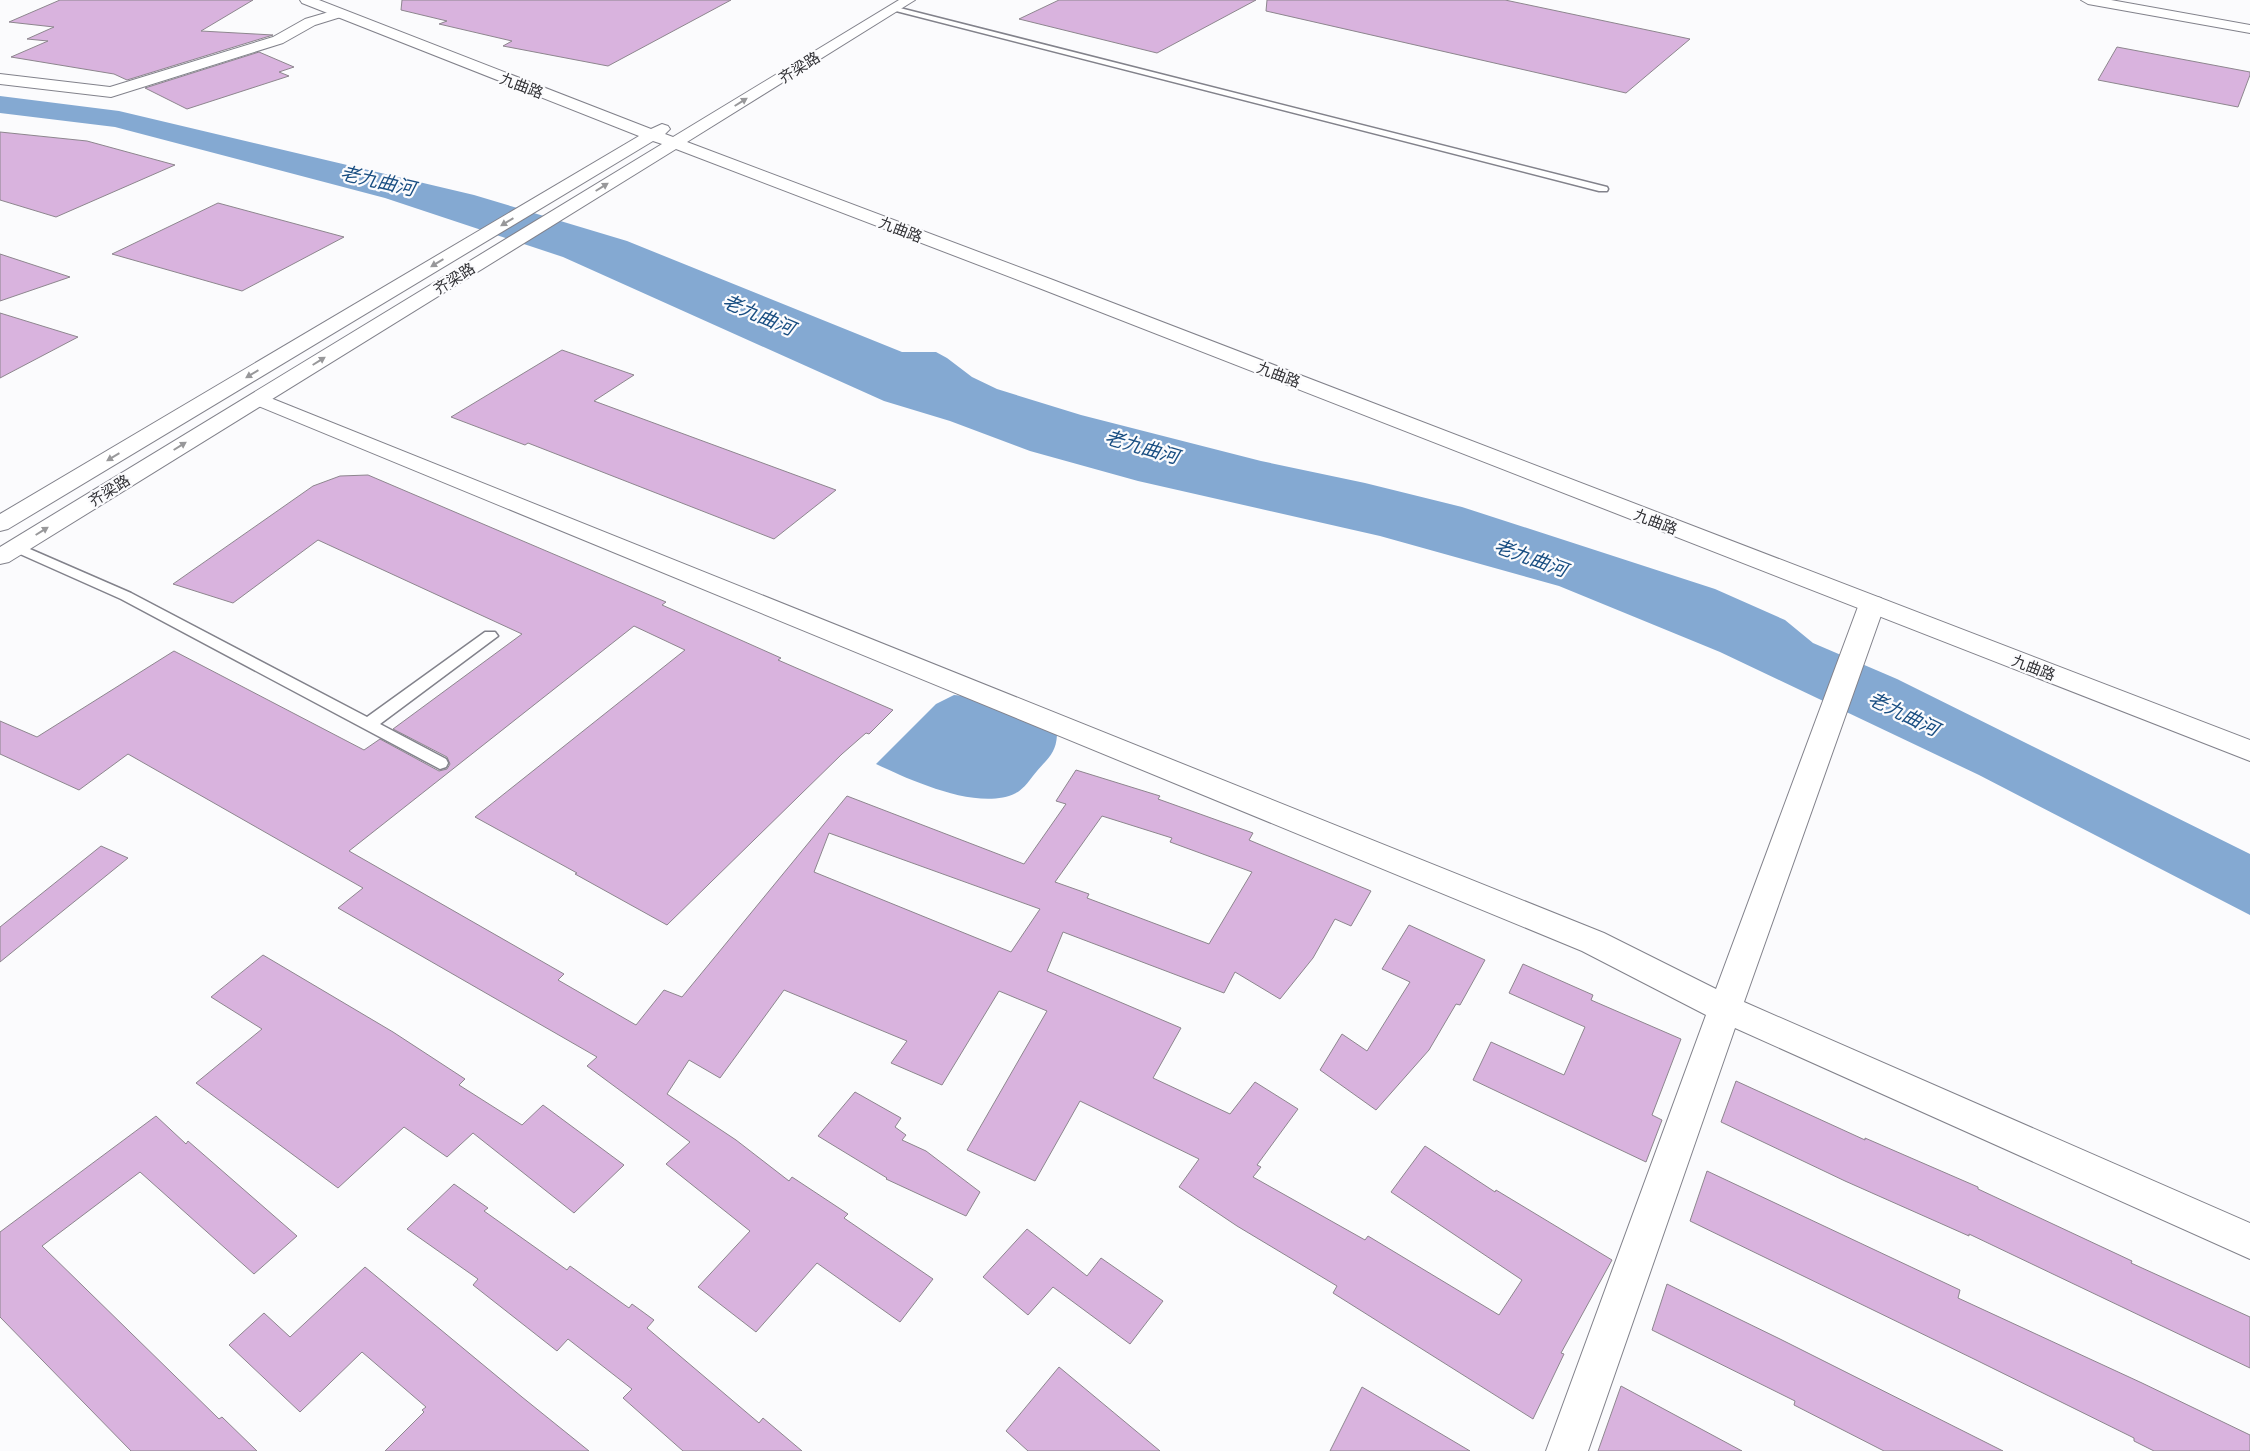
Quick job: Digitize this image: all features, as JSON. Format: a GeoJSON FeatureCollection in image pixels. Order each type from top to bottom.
{"type":"FeatureCollection","features":[{"type":"Feature","properties":{"kind":"street","name":"九曲路"},"geometry":{"type":"LineString","coordinates":[[307,0],[652,135],[1046,284],[2250,751]]}},
{"type":"Feature","properties":{"kind":"street"},"geometry":{"type":"LineString","coordinates":[[2088,0],[2250,29]]}},
{"type":"Feature","properties":{"kind":"street","name":"齐梁路"},"geometry":{"type":"LineString","coordinates":[[5,548],[258,399],[902,4]]}},
{"type":"Feature","properties":{"kind":"street"},"geometry":{"type":"LineString","coordinates":[[0,79],[111,92],[278,40],[310,22],[339,13]]}},
{"type":"Feature","properties":{"kind":"street","name":"齐梁路"},"geometry":{"type":"LineString","coordinates":[[0,524],[677,120]]}},
{"type":"Feature","properties":{"kind":"street"},"geometry":{"type":"LineString","coordinates":[[258,399],[713,586],[1593,942],[1725,1009],[2250,1241]]}},
{"type":"Feature","properties":{"kind":"street"},"geometry":{"type":"LineString","coordinates":[[1567,1451],[1872,604]]}},
{"type":"Feature","properties":{"kind":"lane"},"geometry":{"type":"LineString","coordinates":[[902,4],[1603,188]]}},
{"type":"Feature","properties":{"kind":"lane"},"geometry":{"type":"LineString","coordinates":[[5,548],[126,596],[440,763]]}},
{"type":"Feature","properties":{"kind":"lane"},"geometry":{"type":"LineString","coordinates":[[368,725],[490,636]]}},
{"type":"Feature","properties":{"kind":"water","name":"老九曲河"},"geometry":{"type":"Polygon","coordinates":[[[0,96],[119,111],[474,195],[627,241],[902,352],[936,352],[972,377],[997,389],[1081,415],[1261,461],[1365,483],[1462,507],[1715,589],[1785,620],[1813,643],[1897,679],[2250,854],[2250,915],[1979,775],[1720,652],[1559,586],[1380,536],[1138,481],[1030,451],[950,421],[884,401],[563,257],[385,198],[115,127],[0,113],[0,96]]]}},
{"type":"Feature","properties":{"kind":"water"},"geometry":{"type":"Polygon","coordinates":[[[954,695],[965,696],[1057,735],[1051,755],[1016,793],[1001,798],[983,799],[964,796],[925,785],[876,764],[936,704],[954,695]]]}},
{"type":"Feature","properties":{"kind":"building"},"geometry":{"type":"Polygon","coordinates":[[[60,0],[253,0],[201,31],[273,35],[127,80],[114,74],[11,57],[48,41],[27,39],[54,27],[9,22],[60,0]]]}},
{"type":"Feature","properties":{"kind":"building"},"geometry":{"type":"Polygon","coordinates":[[[402,0],[731,0],[608,66],[503,46],[512,41],[439,24],[447,21],[401,10],[402,0]]]}},
{"type":"Feature","properties":{"kind":"building"},"geometry":{"type":"Polygon","coordinates":[[[1059,0],[1256,0],[1157,53],[1019,19],[1059,0]]]}},
{"type":"Feature","properties":{"kind":"building"},"geometry":{"type":"Polygon","coordinates":[[[1267,0],[1505,0],[1690,39],[1626,93],[1266,11],[1267,0]]]}},
{"type":"Feature","properties":{"kind":"building"},"geometry":{"type":"Polygon","coordinates":[[[2117,47],[2250,72],[2250,75],[2238,107],[2098,80],[2117,47]]]}},
{"type":"Feature","properties":{"kind":"building"},"geometry":{"type":"Polygon","coordinates":[[[259,52],[294,67],[279,72],[289,76],[187,109],[145,88],[259,52]]]}},
{"type":"Feature","properties":{"kind":"building"},"geometry":{"type":"Polygon","coordinates":[[[0,132],[87,141],[175,165],[56,217],[0,200],[0,132]]]}},
{"type":"Feature","properties":{"kind":"building"},"geometry":{"type":"Polygon","coordinates":[[[218,203],[344,237],[242,291],[112,254],[218,203]]]}},
{"type":"Feature","properties":{"kind":"building"},"geometry":{"type":"Polygon","coordinates":[[[0,254],[70,277],[0,301],[0,254]]]}},
{"type":"Feature","properties":{"kind":"building"},"geometry":{"type":"Polygon","coordinates":[[[0,313],[78,337],[0,378],[0,313]]]}},
{"type":"Feature","properties":{"kind":"building"},"geometry":{"type":"Polygon","coordinates":[[[562,350],[634,375],[594,401],[836,490],[774,539],[528,443],[525,445],[451,417],[562,350]]]}},
{"type":"Feature","properties":{"kind":"building"},"geometry":{"type":"Polygon","coordinates":[[[368,475],[666,602],[662,605],[781,658],[778,660],[893,710],[869,734],[866,733],[842,754],[667,925],[475,817],[685,650],[634,626],[349,851],[564,974],[558,980],[636,1025],[664,990],[682,997],[847,796],[1024,864],[1066,804],[1056,801],[1076,770],[1160,796],[1158,799],[1253,833],[1249,840],[1371,891],[1351,926],[1335,919],[1313,958],[1280,999],[1235,972],[1224,993],[1063,932],[1047,971],[1181,1028],[1153,1078],[1230,1114],[1255,1082],[1298,1109],[1257,1165],[1261,1167],[1253,1177],[1365,1240],[1368,1236],[1499,1315],[1522,1280],[1391,1192],[1425,1146],[1495,1192],[1496,1190],[1612,1260],[1561,1353],[1564,1354],[1533,1419],[1333,1293],[1337,1286],[1237,1226],[1179,1187],[1199,1159],[1080,1101],[1035,1181],[967,1150],[1047,1011],[999,991],[942,1085],[891,1063],[907,1041],[784,990],[720,1078],[689,1060],[667,1094],[736,1140],[789,1181],[792,1177],[848,1214],[844,1218],[933,1279],[900,1322],[817,1263],[756,1332],[698,1287],[750,1231],[666,1164],[690,1142],[587,1066],[597,1057],[338,908],[363,888],[128,754],[79,790],[0,754],[0,721],[37,737],[174,651],[364,750],[380,739],[439,771],[447,769],[450,764],[447,757],[393,729],[522,634],[318,540],[233,603],[173,584],[313,486],[340,476],[368,475]],[[1102,816],[1055,882],[1089,894],[1087,898],[1209,944],[1252,872],[1170,842],[1172,838],[1102,816]],[[829,833],[814,872],[1011,952],[1040,909],[829,833]]]}},
{"type":"Feature","properties":{"kind":"building"},"geometry":{"type":"Polygon","coordinates":[[[101,846],[128,858],[0,962],[0,927],[101,846]]]}},
{"type":"Feature","properties":{"kind":"building"},"geometry":{"type":"Polygon","coordinates":[[[1409,925],[1485,960],[1460,1005],[1456,1004],[1429,1050],[1376,1110],[1320,1070],[1342,1034],[1367,1051],[1410,982],[1382,969],[1409,925]]]}},
{"type":"Feature","properties":{"kind":"building"},"geometry":{"type":"Polygon","coordinates":[[[263,955],[393,1032],[465,1079],[459,1085],[522,1125],[543,1105],[624,1165],[574,1213],[473,1133],[447,1157],[404,1127],[338,1188],[196,1083],[262,1029],[211,997],[263,955]]]}},
{"type":"Feature","properties":{"kind":"building"},"geometry":{"type":"Polygon","coordinates":[[[1523,964],[1593,995],[1591,1000],[1681,1039],[1652,1115],[1662,1120],[1646,1162],[1473,1080],[1491,1042],[1564,1075],[1585,1027],[1509,993],[1523,964]]]}},
{"type":"Feature","properties":{"kind":"building"},"geometry":{"type":"Polygon","coordinates":[[[1736,1081],[1865,1140],[1865,1138],[1978,1187],[1978,1189],[2132,1261],[2131,1263],[2250,1317],[2250,1368],[1969,1234],[1969,1236],[1845,1181],[1721,1122],[1736,1081]]]}},
{"type":"Feature","properties":{"kind":"building"},"geometry":{"type":"Polygon","coordinates":[[[855,1092],[901,1118],[895,1127],[906,1135],[902,1140],[926,1151],[980,1192],[966,1216],[886,1179],[818,1136],[855,1092]]]}},
{"type":"Feature","properties":{"kind":"building"},"geometry":{"type":"Polygon","coordinates":[[[156,1116],[186,1144],[188,1141],[297,1236],[254,1274],[140,1172],[42,1246],[219,1419],[222,1417],[257,1451],[131,1451],[0,1317],[0,1232],[156,1116]]]}},
{"type":"Feature","properties":{"kind":"building"},"geometry":{"type":"Polygon","coordinates":[[[1707,1171],[1960,1290],[1958,1298],[2250,1435],[2250,1451],[2154,1451],[2134,1441],[2134,1438],[1690,1221],[1707,1171]]]}},
{"type":"Feature","properties":{"kind":"building"},"geometry":{"type":"Polygon","coordinates":[[[454,1184],[488,1208],[484,1211],[567,1270],[570,1266],[629,1308],[632,1304],[654,1320],[647,1328],[759,1423],[763,1418],[802,1451],[683,1451],[623,1398],[632,1389],[568,1339],[557,1351],[473,1285],[478,1279],[407,1229],[454,1184]]]}},
{"type":"Feature","properties":{"kind":"building"},"geometry":{"type":"Polygon","coordinates":[[[1027,1229],[1087,1276],[1101,1258],[1163,1301],[1130,1344],[1053,1287],[1028,1315],[983,1277],[1027,1229]]]}},
{"type":"Feature","properties":{"kind":"building"},"geometry":{"type":"Polygon","coordinates":[[[365,1267],[589,1451],[385,1451],[424,1412],[422,1410],[426,1407],[362,1352],[300,1412],[229,1345],[264,1313],[290,1337],[365,1267]]]}},
{"type":"Feature","properties":{"kind":"building"},"geometry":{"type":"Polygon","coordinates":[[[1667,1284],[2003,1451],[1884,1451],[1794,1405],[1795,1401],[1652,1330],[1667,1284]]]}},
{"type":"Feature","properties":{"kind":"building"},"geometry":{"type":"Polygon","coordinates":[[[1059,1367],[1160,1451],[1028,1451],[1006,1431],[1059,1367]]]}},
{"type":"Feature","properties":{"kind":"building"},"geometry":{"type":"Polygon","coordinates":[[[1621,1386],[1742,1451],[1598,1451],[1621,1386]]]}},
{"type":"Feature","properties":{"kind":"building"},"geometry":{"type":"Polygon","coordinates":[[[1362,1387],[1470,1451],[1330,1451],[1362,1387]]]}}]}
